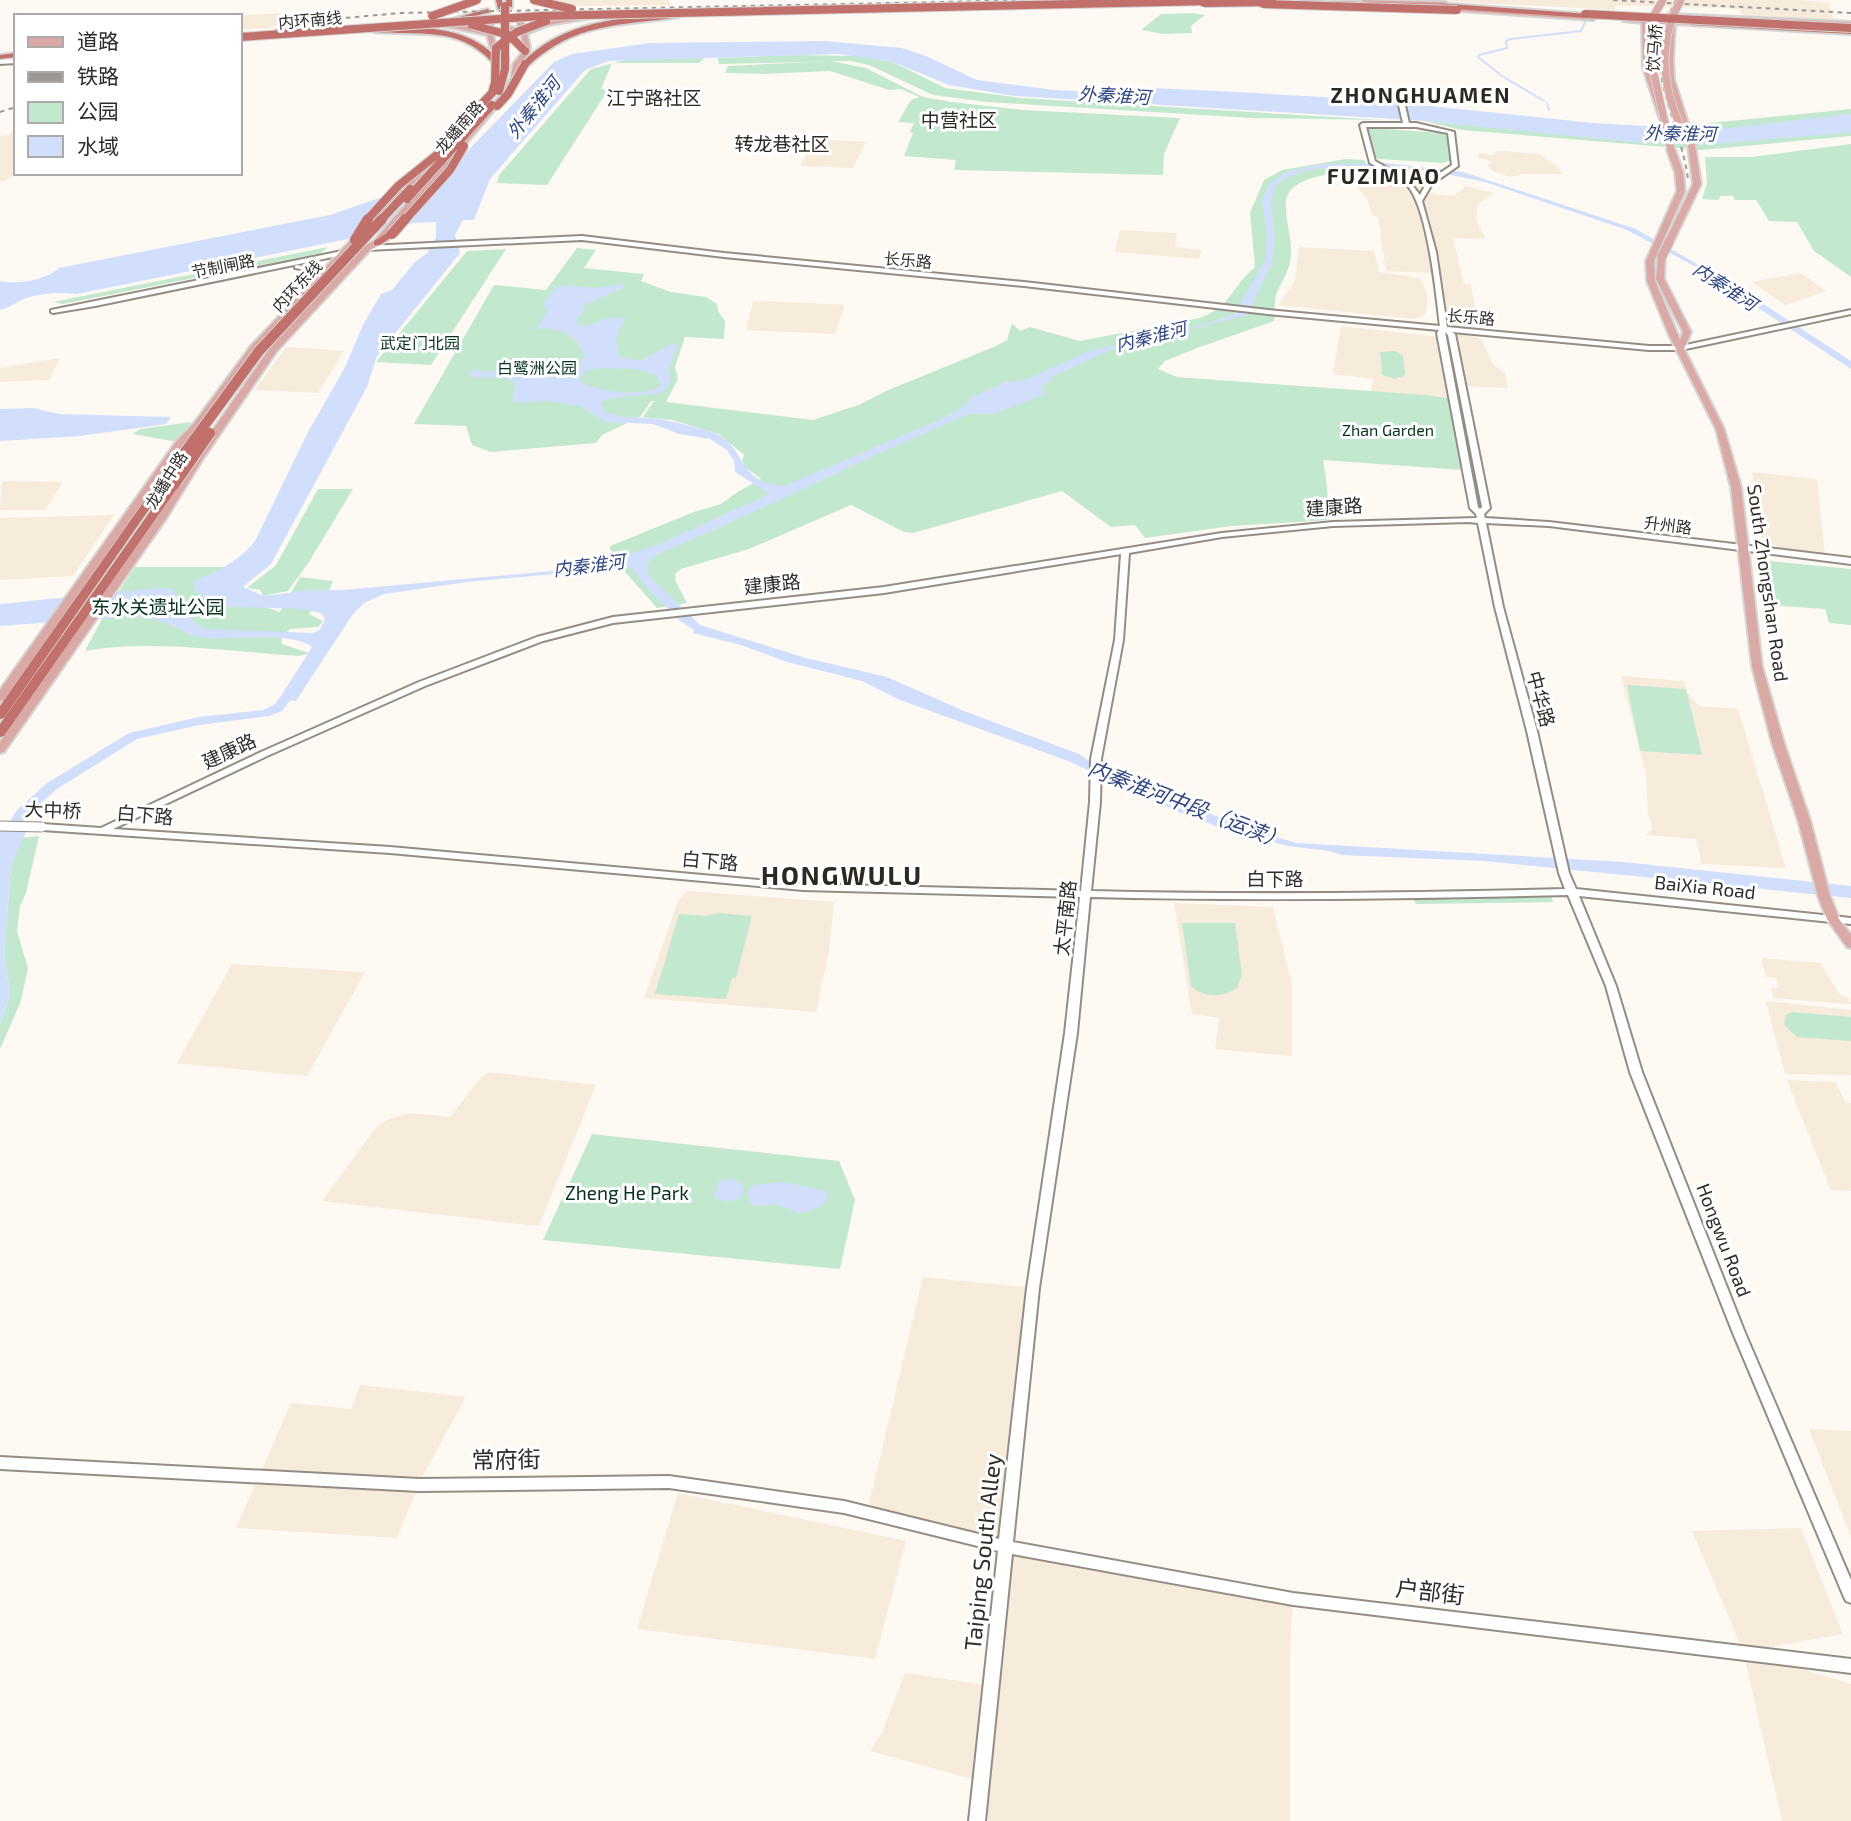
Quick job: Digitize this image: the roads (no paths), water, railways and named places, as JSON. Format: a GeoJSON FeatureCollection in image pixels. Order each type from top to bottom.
{"type":"FeatureCollection","features":[{"type":"Feature","properties":{"kind":"highway"},"geometry":{"type":"LineString","coordinates":[[359,29],[428,17],[477,0]]}},
{"type":"Feature","properties":{"kind":"highway"},"geometry":{"type":"LineString","coordinates":[[499,0],[500,8],[514,23],[519,61]]}},
{"type":"Feature","properties":{"kind":"highway"},"geometry":{"type":"LineString","coordinates":[[242,38],[454,20],[488,10],[508,0],[525,8],[570,16],[688,16]]}},
{"type":"Feature","properties":{"kind":"highway","name":"内环东线"},"geometry":{"type":"LineString","coordinates":[[89,596],[121,540],[169,483],[264,352],[470,132],[506,88],[509,79],[508,0]]}},
{"type":"Feature","properties":{"kind":"highway"},"geometry":{"type":"LineString","coordinates":[[534,0],[580,10],[873,9]]}},
{"type":"Feature","properties":{"kind":"highway"},"geometry":{"type":"LineString","coordinates":[[1182,1],[1205,0]]}},
{"type":"Feature","properties":{"kind":"highway","name":"内环南线"},"geometry":{"type":"LineString","coordinates":[[242,38],[556,17],[1249,0]]}},
{"type":"Feature","properties":{"kind":"highway"},"geometry":{"type":"LineString","coordinates":[[1284,0],[1393,3],[1851,28]]}},
{"type":"Feature","properties":{"kind":"highway"},"geometry":{"type":"LineString","coordinates":[[1385,0],[1567,10]]}},
{"type":"Feature","properties":{"kind":"highway"},"geometry":{"type":"LineString","coordinates":[[1217,3],[1485,11]]}},
{"type":"Feature","properties":{"kind":"highway","name":"内环南线"},"geometry":{"type":"LineString","coordinates":[[873,9],[1217,3],[1399,5],[1851,28]]}},
{"type":"Feature","properties":{"kind":"highway"},"geometry":{"type":"LineString","coordinates":[[519,61],[550,43],[583,30],[638,19],[873,9]]}},
{"type":"Feature","properties":{"kind":"highway"},"geometry":{"type":"LineString","coordinates":[[499,71],[496,48],[503,41],[541,23],[588,14],[654,11]]}},
{"type":"Feature","properties":{"kind":"highway"},"geometry":{"type":"LineString","coordinates":[[347,249],[368,218],[396,190],[454,141],[456,131],[491,93],[495,83],[502,27],[508,14]]}},
{"type":"Feature","properties":{"kind":"highway","name":"内环东线"},"geometry":{"type":"LineString","coordinates":[[89,596],[134,540],[169,483],[259,351],[499,91],[503,82],[508,14]]}},
{"type":"Feature","properties":{"kind":"highway"},"geometry":{"type":"LineString","coordinates":[[1673,18],[1851,28]]}},
{"type":"Feature","properties":{"kind":"highway"},"geometry":{"type":"LineString","coordinates":[[1687,23],[1719,21]]}},
{"type":"Feature","properties":{"kind":"highway"},"geometry":{"type":"LineString","coordinates":[[359,29],[429,22],[485,27],[519,41],[525,51],[519,61],[509,94],[480,120]]}},
{"type":"Feature","properties":{"kind":"highway"},"geometry":{"type":"LineString","coordinates":[[359,29],[449,35],[479,45],[497,60]]}},
{"type":"Feature","properties":{"kind":"highway"},"geometry":{"type":"LineString","coordinates":[[377,243],[392,234],[450,170],[470,132]]}},
{"type":"Feature","properties":{"kind":"highway"},"geometry":{"type":"LineString","coordinates":[[92,567],[121,540]]}},
{"type":"Feature","properties":{"kind":"highway"},"geometry":{"type":"LineString","coordinates":[[124,569],[134,540]]}},
{"type":"Feature","properties":{"kind":"highway"},"geometry":{"type":"LineString","coordinates":[[0,733],[89,596]]}},
{"type":"Feature","properties":{"kind":"highway"},"geometry":{"type":"LineString","coordinates":[[0,715],[89,596]]}},
{"type":"Feature","properties":{"kind":"highway"},"geometry":{"type":"LineString","coordinates":[[69,625],[89,596]]}},
{"type":"Feature","properties":{"kind":"main road"},"geometry":{"type":"LineString","coordinates":[[638,16],[1148,3],[1156,0]]}},
{"type":"Feature","properties":{"kind":"main road"},"geometry":{"type":"LineString","coordinates":[[1364,0],[1617,12],[1673,18],[1851,28]]}},
{"type":"Feature","properties":{"kind":"main road"},"geometry":{"type":"LineString","coordinates":[[1663,0],[1651,20],[1649,48],[1667,132]]}},
{"type":"Feature","properties":{"kind":"main road","name":"饮马桥"},"geometry":{"type":"LineString","coordinates":[[1681,0],[1668,23],[1664,69],[1678,122],[1688,139]]}},
{"type":"Feature","properties":{"kind":"main road"},"geometry":{"type":"LineString","coordinates":[[499,71],[490,34],[490,18],[519,16],[1148,3],[1321,4],[1645,21],[1673,18],[1687,23],[1851,28]]}},
{"type":"Feature","properties":{"kind":"main road"},"geometry":{"type":"LineString","coordinates":[[519,16],[521,26],[526,32]]}},
{"type":"Feature","properties":{"kind":"main road"},"geometry":{"type":"LineString","coordinates":[[446,25],[490,34],[508,28],[526,32],[548,23],[589,18]]}},
{"type":"Feature","properties":{"kind":"main road"},"geometry":{"type":"LineString","coordinates":[[1658,255],[1669,242],[1697,184],[1693,155],[1670,72],[1673,18]]}},
{"type":"Feature","properties":{"kind":"main road"},"geometry":{"type":"LineString","coordinates":[[1645,21],[1645,63],[1679,172],[1681,191],[1658,239],[1658,255]]}},
{"type":"Feature","properties":{"kind":"main road","name":"龙蟠南路"},"geometry":{"type":"LineString","coordinates":[[377,243],[506,93],[524,55],[526,32]]}},
{"type":"Feature","properties":{"kind":"main road","name":"龙蟠南路"},"geometry":{"type":"LineString","coordinates":[[347,249],[497,89],[499,71]]}},
{"type":"Feature","properties":{"kind":"main road"},"geometry":{"type":"LineString","coordinates":[[1401,101],[1406,123],[1451,131],[1455,160],[1453,170],[1430,183],[1407,182]]}},
{"type":"Feature","properties":{"kind":"main road","name":"中华路"},"geometry":{"type":"LineString","coordinates":[[1406,123],[1363,125],[1372,162],[1407,182],[1421,199],[1444,328],[1451,334],[1486,508],[1481,517],[1499,607],[1561,850],[1564,873],[1573,892]]}},
{"type":"Feature","properties":{"kind":"main road"},"geometry":{"type":"LineString","coordinates":[[440,152],[455,153]]}},
{"type":"Feature","properties":{"kind":"main road"},"geometry":{"type":"LineString","coordinates":[[1421,199],[1430,183]]}},
{"type":"Feature","properties":{"kind":"main road"},"geometry":{"type":"LineString","coordinates":[[392,234],[393,242],[421,247]]}},
{"type":"Feature","properties":{"kind":"main road","name":"长乐路"},"geometry":{"type":"LineString","coordinates":[[365,251],[594,239],[736,257],[1648,348],[1681,348],[1851,312]]}},
{"type":"Feature","properties":{"kind":"main road","name":"龙蟠中路"},"geometry":{"type":"LineString","coordinates":[[89,596],[124,569],[273,351],[365,251],[377,243]]}},
{"type":"Feature","properties":{"kind":"main road","name":"节制闸路"},"geometry":{"type":"LineString","coordinates":[[53,311],[291,267],[347,249]]}},
{"type":"Feature","properties":{"kind":"main road","name":"节制闸路"},"geometry":{"type":"LineString","coordinates":[[89,304],[347,249],[365,251]]}},
{"type":"Feature","properties":{"kind":"main road","name":"龙蟠中路"},"geometry":{"type":"LineString","coordinates":[[89,596],[92,567],[179,444],[198,424],[254,348],[347,249]]}},
{"type":"Feature","properties":{"kind":"main road","name":"South Zhongshan Road"},"geometry":{"type":"LineString","coordinates":[[1658,255],[1660,279],[1687,332],[1681,348]]}},
{"type":"Feature","properties":{"kind":"main road","name":"South Zhongshan Road"},"geometry":{"type":"LineString","coordinates":[[1658,255],[1648,270],[1651,281],[1720,429],[1736,487],[1758,666],[1824,896],[1833,919],[1851,944]]}},
{"type":"Feature","properties":{"kind":"main road"},"geometry":{"type":"LineString","coordinates":[[291,267],[308,267],[326,272]]}},
{"type":"Feature","properties":{"kind":"main road","name":"升州路"},"geometry":{"type":"LineString","coordinates":[[1481,517],[1851,561]]}},
{"type":"Feature","properties":{"kind":"main road","name":"建康路"},"geometry":{"type":"LineString","coordinates":[[104,829],[264,754],[469,665],[540,639],[613,620],[657,613],[884,590],[1222,535],[1302,527],[1481,517]]}},
{"type":"Feature","properties":{"kind":"main road","name":"太平南路"},"geometry":{"type":"LineString","coordinates":[[1006,1547],[1033,1288],[1059,1120],[1086,894],[1096,802],[1096,759],[1119,639],[1125,551]]}},
{"type":"Feature","properties":{"kind":"main road"},"geometry":{"type":"LineString","coordinates":[[0,698],[69,625]]}},
{"type":"Feature","properties":{"kind":"main road"},"geometry":{"type":"LineString","coordinates":[[0,750],[69,625]]}},
{"type":"Feature","properties":{"kind":"main road","name":"大中桥"},"geometry":{"type":"LineString","coordinates":[[0,826],[104,829]]}},
{"type":"Feature","properties":{"kind":"main road","name":"白下路"},"geometry":{"type":"LineString","coordinates":[[104,829],[262,843],[390,849],[803,887],[1086,894],[1399,897]]}},
{"type":"Feature","properties":{"kind":"main road","name":"BaiXia Road"},"geometry":{"type":"LineString","coordinates":[[1399,897],[1573,892],[1851,921]]}},
{"type":"Feature","properties":{"kind":"main road","name":"Hongwu Road"},"geometry":{"type":"LineString","coordinates":[[1573,892],[1611,986],[1636,1072],[1739,1333],[1851,1597]]}},
{"type":"Feature","properties":{"kind":"main road","name":"常府街"},"geometry":{"type":"LineString","coordinates":[[0,1463],[419,1485],[669,1482],[844,1507],[1006,1547]]}},
{"type":"Feature","properties":{"kind":"main road","name":"户部街"},"geometry":{"type":"LineString","coordinates":[[1006,1547],[1293,1599],[1851,1666]]}},
{"type":"Feature","properties":{"kind":"main road","name":"Taiping South Alley"},"geometry":{"type":"LineString","coordinates":[[977,1821],[1006,1547]]}},
{"type":"Feature","properties":{"kind":"water"},"geometry":{"type":"Polygon","coordinates":[[[824,41],[902,48],[977,80],[1054,90],[1118,93],[1153,88],[1372,100],[1593,123],[1698,129],[1732,128],[1851,114],[1851,132],[1701,145],[1633,142],[1426,121],[1014,96],[949,85],[893,62],[839,54],[609,61],[585,70],[490,179],[474,220],[463,220],[455,235],[460,253],[377,356],[367,387],[271,564],[243,587],[264,596],[574,569],[600,564],[659,544],[770,494],[735,472],[734,461],[727,450],[710,439],[679,434],[653,424],[605,422],[580,406],[549,401],[518,403],[512,401],[516,384],[506,378],[470,377],[471,370],[563,379],[579,366],[585,356],[571,337],[552,329],[536,329],[548,310],[542,305],[559,285],[596,288],[623,284],[624,287],[583,306],[584,310],[576,320],[581,326],[612,317],[625,318],[616,339],[618,356],[640,361],[672,344],[677,346],[668,371],[671,380],[664,392],[606,400],[601,403],[604,411],[622,416],[665,420],[715,433],[732,446],[758,479],[784,486],[937,421],[960,409],[973,397],[1005,382],[1026,380],[1089,351],[1209,323],[1234,314],[1266,259],[1267,235],[1262,200],[1269,184],[1286,172],[1322,164],[1386,163],[1463,172],[1636,229],[1742,290],[1851,361],[1851,369],[1696,267],[1627,230],[1485,182],[1432,171],[1348,165],[1303,171],[1281,181],[1274,188],[1271,203],[1274,232],[1272,263],[1247,315],[1113,349],[1051,377],[1052,380],[1041,386],[1046,394],[993,414],[969,414],[663,552],[650,560],[648,575],[700,625],[806,658],[887,677],[964,711],[1079,754],[1101,769],[1136,785],[1255,831],[1297,843],[1623,862],[1851,886],[1851,898],[1484,861],[1341,855],[1288,846],[1230,831],[1185,815],[1068,761],[900,700],[862,681],[787,662],[741,645],[693,633],[694,630],[680,621],[643,584],[632,567],[467,582],[384,594],[364,603],[353,614],[296,701],[279,699],[312,647],[303,642],[262,637],[199,637],[163,622],[143,618],[0,626],[0,604],[157,588],[172,589],[196,624],[207,629],[314,633],[320,629],[325,619],[321,613],[301,609],[216,606],[196,591],[193,582],[235,560],[255,541],[308,432],[344,369],[363,325],[381,294],[392,290],[414,263],[427,253],[436,238],[436,222],[412,223],[402,228],[77,294],[39,295],[0,310],[0,281],[31,280],[47,276],[59,268],[330,215],[443,176],[554,62],[572,54],[650,43],[824,41]],[[598,368],[584,372],[579,381],[598,389],[632,393],[662,385],[656,375],[635,369],[598,368]]]}},
{"type":"Feature","properties":{"kind":"water"},"geometry":{"type":"Polygon","coordinates":[[[33,408],[59,414],[171,417],[166,424],[80,436],[0,441],[0,409],[33,408]]]}},
{"type":"Feature","properties":{"kind":"water"},"geometry":{"type":"Polygon","coordinates":[[[0,827],[28,827],[11,866],[4,953],[10,994],[0,1024],[0,827]]]}},
{"type":"Feature","properties":{"kind":"water"},"geometry":{"type":"Polygon","coordinates":[[[735,1179],[743,1184],[743,1197],[727,1202],[714,1196],[719,1181],[735,1179]]]}},
{"type":"Feature","properties":{"kind":"water"},"geometry":{"type":"Polygon","coordinates":[[[780,1182],[825,1190],[828,1198],[823,1204],[807,1212],[798,1213],[777,1204],[750,1204],[748,1192],[753,1185],[780,1182]]]}},
{"type":"Feature","properties":{"kind":"waterway"},"geometry":{"type":"LineString","coordinates":[[1544,101],[1502,76],[1478,57],[1479,55],[1507,48],[1506,41],[1510,39],[1581,31],[1586,20]]}},
{"type":"Feature","properties":{"kind":"waterway"},"geometry":{"type":"LineString","coordinates":[[1547,103],[1549,110]]}},
{"type":"Feature","properties":{"kind":"waterway"},"geometry":{"type":"LineString","coordinates":[[0,865],[5,842],[21,814],[52,786],[133,736],[199,721],[265,713],[278,708],[295,686]]}},
{"type":"Feature","properties":{"kind":"railway"},"geometry":{"type":"LineString","coordinates":[[242,38],[322,20],[400,13],[1039,0]]}},
{"type":"Feature","properties":{"kind":"railway"},"geometry":{"type":"LineString","coordinates":[[1613,0],[1675,3]]}},
{"type":"Feature","properties":{"kind":"railway"},"geometry":{"type":"LineString","coordinates":[[1675,3],[1851,13]]}},
{"type":"Feature","properties":{"kind":"railway"},"geometry":{"type":"LineString","coordinates":[[1675,3],[1663,33],[1659,60],[1662,82],[1688,179]]}},
{"type":"Feature","properties":{"kind":"railway"},"geometry":{"type":"LineString","coordinates":[[0,112],[14,108]]}},
{"type":"Feature","properties":{"kind":"district","name":"ZHONGHUAMEN"},"geometry":{"type":"Point","coordinates":[1421,96]}},
{"type":"Feature","properties":{"kind":"district","name":"江宁路社区"},"geometry":{"type":"Point","coordinates":[654,98]}},
{"type":"Feature","properties":{"kind":"district","name":"中营社区"},"geometry":{"type":"Point","coordinates":[959,120]}},
{"type":"Feature","properties":{"kind":"district","name":"转龙巷社区"},"geometry":{"type":"Point","coordinates":[782,144]}},
{"type":"Feature","properties":{"kind":"district","name":"FUZIMIAO"},"geometry":{"type":"Point","coordinates":[1384,177]}},
{"type":"Feature","properties":{"kind":"district","name":"HONGWULU"},"geometry":{"type":"Point","coordinates":[842,876]}},
{"type":"Feature","properties":{"kind":"water label","name":"外秦淮河"},"geometry":{"type":"Point","coordinates":[1114,96]}},
{"type":"Feature","properties":{"kind":"water label","name":"外秦淮河"},"geometry":{"type":"Point","coordinates":[534,108]}},
{"type":"Feature","properties":{"kind":"water label","name":"外秦淮河"},"geometry":{"type":"Point","coordinates":[1680,134]}},
{"type":"Feature","properties":{"kind":"water label","name":"内秦淮河"},"geometry":{"type":"Point","coordinates":[1725,287]}},
{"type":"Feature","properties":{"kind":"water label","name":"内秦淮河"},"geometry":{"type":"Point","coordinates":[1151,337]}},
{"type":"Feature","properties":{"kind":"water label","name":"内秦淮河"},"geometry":{"type":"Point","coordinates":[589,566]}},
{"type":"Feature","properties":{"kind":"water label","name":"内秦淮河中段（运渎）"},"geometry":{"type":"Point","coordinates":[1187,805]}},
{"type":"Feature","properties":{"kind":"park label","name":"武定门北园"},"geometry":{"type":"Point","coordinates":[420,343]}},
{"type":"Feature","properties":{"kind":"park label","name":"白鹭洲公园"},"geometry":{"type":"Point","coordinates":[537,368]}},
{"type":"Feature","properties":{"kind":"park label","name":"Zhan Garden"},"geometry":{"type":"Point","coordinates":[1388,430]}},
{"type":"Feature","properties":{"kind":"park label","name":"东水关遗址公园"},"geometry":{"type":"Point","coordinates":[158,607]}},
{"type":"Feature","properties":{"kind":"park label","name":"Zheng He Park"},"geometry":{"type":"Point","coordinates":[627,1193]}}]}
